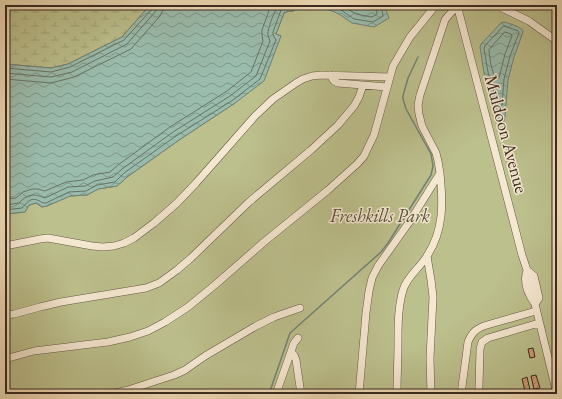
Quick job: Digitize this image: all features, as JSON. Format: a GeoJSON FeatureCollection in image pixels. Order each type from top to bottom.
{"type":"FeatureCollection","features":[{"type":"Feature","properties":{"kind":"street"},"geometry":{"type":"LineString","coordinates":[[5,359],[34,351],[108,342],[130,337],[148,331],[188,307],[328,190],[364,156],[374,135],[389,77],[396,59],[407,42],[436,5]]}},
{"type":"Feature","properties":{"kind":"street"},"geometry":{"type":"LineString","coordinates":[[397,394],[398,321],[403,289],[408,280],[427,256],[437,235],[442,215],[442,197],[438,161],[436,153],[422,126],[418,105],[445,20],[457,5]]}},
{"type":"Feature","properties":{"kind":"street","name":"Muldoon Avenue"},"geometry":{"type":"LineString","coordinates":[[457,5],[530,279],[535,307],[557,394]]}},
{"type":"Feature","properties":{"kind":"street"},"geometry":{"type":"LineString","coordinates":[[496,5],[540,28],[557,41]]}},
{"type":"Feature","properties":{"kind":"street"},"geometry":{"type":"LineString","coordinates":[[5,246],[40,238],[103,247],[124,244],[154,223],[177,203],[254,116],[296,83],[312,76],[330,75],[389,77]]}},
{"type":"Feature","properties":{"kind":"street"},"geometry":{"type":"LineString","coordinates":[[330,75],[332,79],[338,83],[387,87]]}},
{"type":"Feature","properties":{"kind":"street"},"geometry":{"type":"LineString","coordinates":[[5,315],[86,298],[146,288],[159,283],[191,258],[249,202],[311,150],[338,125],[354,106],[363,85]]}},
{"type":"Feature","properties":{"kind":"street"},"geometry":{"type":"LineString","coordinates":[[359,394],[366,313],[372,278],[378,266],[440,173]]}},
{"type":"Feature","properties":{"kind":"street"},"geometry":{"type":"LineString","coordinates":[[427,256],[433,297],[430,358],[431,394]]}},
{"type":"Feature","properties":{"kind":"street"},"geometry":{"type":"LineString","coordinates":[[461,394],[470,335],[480,327],[535,307]]}},
{"type":"Feature","properties":{"kind":"street"},"geometry":{"type":"LineString","coordinates":[[111,394],[128,390],[185,370],[205,356],[256,326],[274,317],[300,308]]}},
{"type":"Feature","properties":{"kind":"street"},"geometry":{"type":"LineString","coordinates":[[478,394],[480,349],[482,342],[488,338],[539,323]]}},
{"type":"Feature","properties":{"kind":"street"},"geometry":{"type":"LineString","coordinates":[[276,394],[294,343],[298,338]]}},
{"type":"Feature","properties":{"kind":"street"},"geometry":{"type":"LineString","coordinates":[[291,352],[296,360],[301,394]]}},
{"type":"Feature","properties":{"kind":"green space"},"geometry":{"type":"Polygon","coordinates":[[[5,5],[150,5],[122,37],[68,64],[51,68],[5,64],[5,5]]]}},
{"type":"Feature","properties":{"kind":"green space","name":"Freshkills Park"},"geometry":{"type":"Polygon","coordinates":[[[298,5],[557,5],[557,394],[5,394],[5,214],[25,212],[29,205],[36,203],[42,207],[47,206],[70,196],[87,195],[98,189],[117,186],[127,177],[179,140],[235,103],[281,36],[276,34],[284,13],[293,11],[298,5]]]}},
{"type":"Feature","properties":{"kind":"water"},"geometry":{"type":"Polygon","coordinates":[[[150,5],[298,5],[293,11],[284,13],[276,34],[281,36],[264,81],[235,103],[179,140],[127,177],[117,186],[98,189],[87,195],[70,196],[47,206],[42,207],[36,203],[29,205],[25,212],[5,214],[5,64],[51,68],[68,64],[122,37],[150,5]]]}},
{"type":"Feature","properties":{"kind":"water"},"geometry":{"type":"Polygon","coordinates":[[[329,5],[384,5],[389,18],[374,27],[352,23],[339,14],[327,9],[329,5]]]}},
{"type":"Feature","properties":{"kind":"water"},"geometry":{"type":"Polygon","coordinates":[[[502,22],[514,25],[523,31],[508,80],[505,117],[504,121],[500,124],[484,73],[480,47],[481,44],[502,22]]]}},
{"type":"Feature","properties":{"kind":"building"},"geometry":{"type":"Polygon","coordinates":[[[533,348],[535,357],[530,358],[528,349],[533,348]]]}},
{"type":"Feature","properties":{"kind":"building"},"geometry":{"type":"Polygon","coordinates":[[[536,375],[540,388],[534,389],[531,376],[536,375]]]}},
{"type":"Feature","properties":{"kind":"building"},"geometry":{"type":"Polygon","coordinates":[[[527,377],[530,390],[525,391],[522,379],[527,377]]]}},
{"type":"Feature","properties":{"kind":"waterway"},"geometry":{"type":"LineString","coordinates":[[269,394],[290,333],[381,252],[431,175],[433,166],[431,154],[406,109],[403,99],[408,78],[418,57]]}}]}
